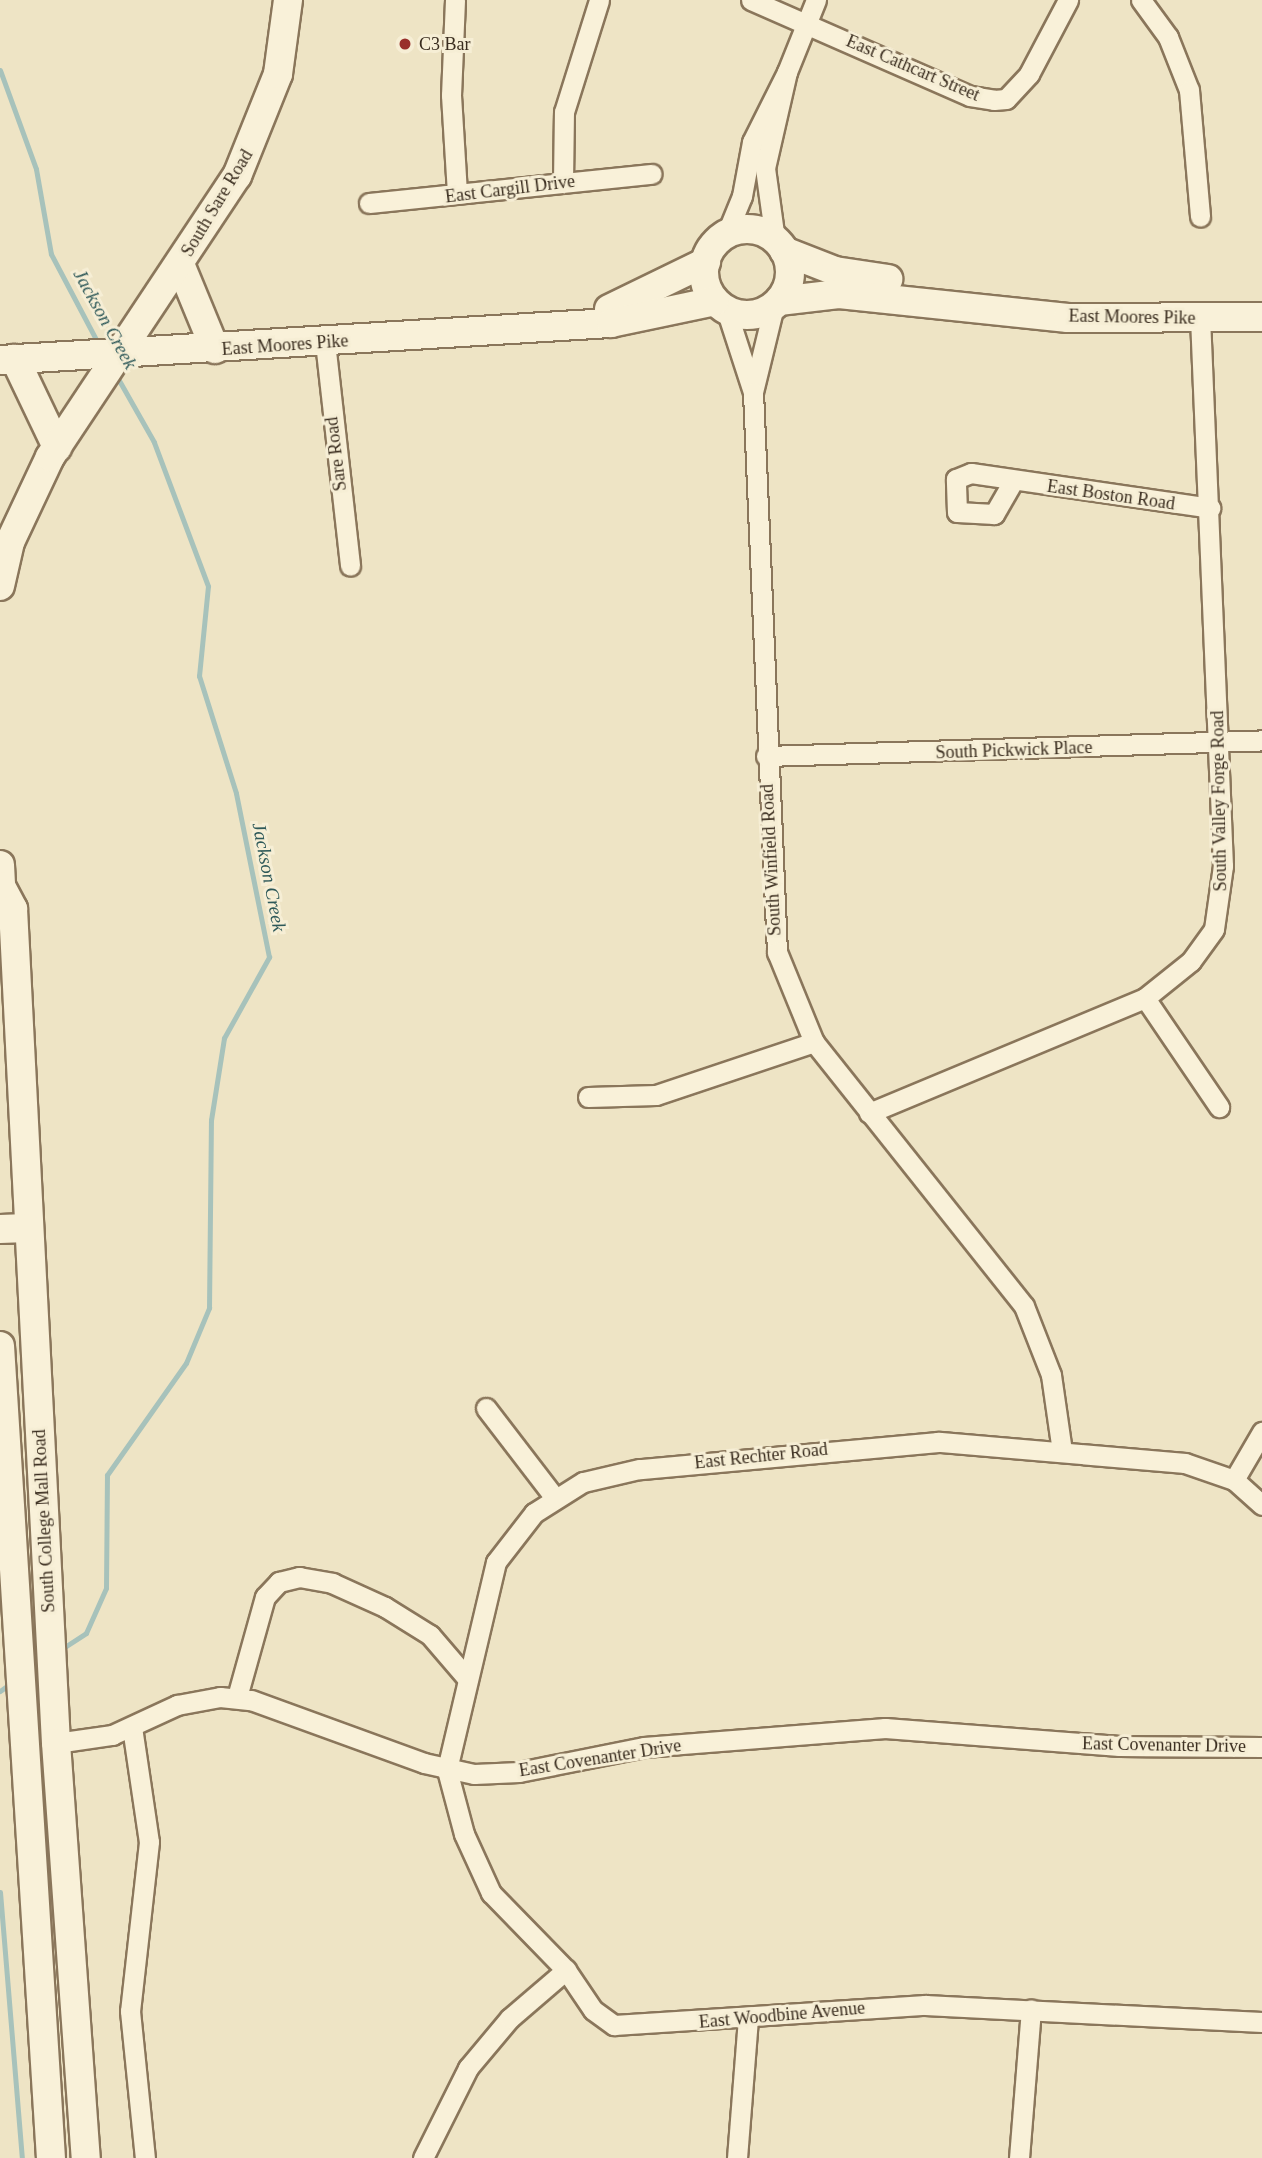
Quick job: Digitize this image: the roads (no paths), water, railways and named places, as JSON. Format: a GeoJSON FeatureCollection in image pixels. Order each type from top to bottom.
{"type":"FeatureCollection","features":[{"type":"Feature","properties":{"kind":"main road","name":"South Sare Road"},"geometry":{"type":"LineString","coordinates":[[126,352],[261,126],[278,74],[288,0]]}},
{"type":"Feature","properties":{"kind":"main road"},"geometry":{"type":"LineString","coordinates":[[755,230],[780,245],[790,278],[776,304],[747,315],[720,305],[705,262],[726,235],[755,230]]}},
{"type":"Feature","properties":{"kind":"main road","name":"East Moores Pike"},"geometry":{"type":"LineString","coordinates":[[780,245],[835,271],[903,281],[1002,310]]}},
{"type":"Feature","properties":{"kind":"main road","name":"East Moores Pike"},"geometry":{"type":"LineString","coordinates":[[570,323],[673,283],[705,262]]}},
{"type":"Feature","properties":{"kind":"main road"},"geometry":{"type":"LineString","coordinates":[[180,264],[215,349]]}},
{"type":"Feature","properties":{"kind":"main road","name":"East Moores Pike"},"geometry":{"type":"LineString","coordinates":[[776,304],[839,294],[1068,318],[1262,317]]}},
{"type":"Feature","properties":{"kind":"main road","name":"East Moores Pike"},"geometry":{"type":"LineString","coordinates":[[8,359],[325,342],[570,323],[611,324],[720,305]]}},
{"type":"Feature","properties":{"kind":"main road"},"geometry":{"type":"LineString","coordinates":[[0,586],[10,542],[57,447],[126,352]]}},
{"type":"Feature","properties":{"kind":"main road"},"geometry":{"type":"LineString","coordinates":[[8,359],[57,447]]}},
{"type":"Feature","properties":{"kind":"main road","name":"South College Mall Road"},"geometry":{"type":"LineString","coordinates":[[0,866],[0,887],[13,909],[14,1228],[50,1639],[86,2158]]}},
{"type":"Feature","properties":{"kind":"main road","name":"South College Mall Road"},"geometry":{"type":"LineString","coordinates":[[0,1346],[23,1702],[11,1747],[51,2158]]}},
{"type":"Feature","properties":{"kind":"main road","name":"East Covenanter Drive"},"geometry":{"type":"LineString","coordinates":[[11,1747],[56,1743]]}},
{"type":"Feature","properties":{"kind":"main road"},"geometry":{"type":"LineString","coordinates":[[49,2127],[83,2127]]}},
{"type":"Feature","properties":{"kind":"street"},"geometry":{"type":"LineString","coordinates":[[454,0],[457,193]]}},
{"type":"Feature","properties":{"kind":"street"},"geometry":{"type":"LineString","coordinates":[[563,182],[564,112],[599,0]]}},
{"type":"Feature","properties":{"kind":"street","name":"East Cathcart Street"},"geometry":{"type":"LineString","coordinates":[[751,0],[970,96],[994,100],[1006,99],[1028,74],[1068,0]]}},
{"type":"Feature","properties":{"kind":"street"},"geometry":{"type":"LineString","coordinates":[[726,235],[743,196],[752,142],[787,72],[816,0]]}},
{"type":"Feature","properties":{"kind":"street"},"geometry":{"type":"LineString","coordinates":[[1141,0],[1168,37],[1189,90],[1200,217]]}},
{"type":"Feature","properties":{"kind":"street"},"geometry":{"type":"LineString","coordinates":[[780,245],[765,168],[787,72]]}},
{"type":"Feature","properties":{"kind":"street","name":"East Cargill Drive"},"geometry":{"type":"LineString","coordinates":[[369,203],[652,174]]}},
{"type":"Feature","properties":{"kind":"street","name":"South Winfield Road"},"geometry":{"type":"LineString","coordinates":[[776,304],[753,392],[773,933],[814,1042],[1024,1306],[1049,1365],[1062,1451]]}},
{"type":"Feature","properties":{"kind":"street","name":"South Winfield Road"},"geometry":{"type":"LineString","coordinates":[[720,305],[753,392]]}},
{"type":"Feature","properties":{"kind":"street","name":"South Valley Forge Road"},"geometry":{"type":"LineString","coordinates":[[870,1113],[1145,998],[1191,961],[1217,920],[1223,866],[1220,741],[1200,318]]}},
{"type":"Feature","properties":{"kind":"street","name":"Sare Road"},"geometry":{"type":"LineString","coordinates":[[325,342],[350,566]]}},
{"type":"Feature","properties":{"kind":"street","name":"East Boston Road"},"geometry":{"type":"LineString","coordinates":[[1012,483],[1210,508]]}},
{"type":"Feature","properties":{"kind":"street","name":"South Pickwick Place"},"geometry":{"type":"LineString","coordinates":[[766,756],[1262,740]]}},
{"type":"Feature","properties":{"kind":"street"},"geometry":{"type":"LineString","coordinates":[[1145,998],[1219,1107]]}},
{"type":"Feature","properties":{"kind":"street"},"geometry":{"type":"LineString","coordinates":[[587,1097],[656,1095],[814,1042]]}},
{"type":"Feature","properties":{"kind":"street"},"geometry":{"type":"LineString","coordinates":[[486,1408],[555,1498]]}},
{"type":"Feature","properties":{"kind":"street"},"geometry":{"type":"LineString","coordinates":[[1234,1480],[1262,1432]]}},
{"type":"Feature","properties":{"kind":"street","name":"East Rechter Road"},"geometry":{"type":"LineString","coordinates":[[447,1770],[466,1677],[496,1562],[524,1522],[555,1498],[623,1471],[885,1443],[1062,1451],[1185,1463],[1234,1480],[1262,1505]]}},
{"type":"Feature","properties":{"kind":"street"},"geometry":{"type":"LineString","coordinates":[[237,1698],[265,1597],[279,1582],[299,1577],[332,1583],[385,1607],[430,1635],[466,1677]]}},
{"type":"Feature","properties":{"kind":"street","name":"East Covenanter Drive"},"geometry":{"type":"LineString","coordinates":[[56,1743],[132,1727],[189,1701],[237,1698],[447,1770],[499,1774],[645,1748],[885,1728],[1119,1746],[1262,1747]]}},
{"type":"Feature","properties":{"kind":"street"},"geometry":{"type":"LineString","coordinates":[[132,1727],[149,1842],[130,2011],[145,2158]]}},
{"type":"Feature","properties":{"kind":"street","name":"East Woodbine Avenue"},"geometry":{"type":"LineString","coordinates":[[447,1770],[464,1834],[491,1893],[566,1970],[593,2010],[622,2027],[925,2005],[1262,2022]]}},
{"type":"Feature","properties":{"kind":"street"},"geometry":{"type":"LineString","coordinates":[[423,2158],[468,2068],[510,2018],[566,1970]]}},
{"type":"Feature","properties":{"kind":"street"},"geometry":{"type":"LineString","coordinates":[[1019,2158],[1031,2009]]}},
{"type":"Feature","properties":{"kind":"street"},"geometry":{"type":"LineString","coordinates":[[737,2158],[748,2019]]}},
{"type":"Feature","properties":{"kind":"waterway","name":"Jackson Creek"},"geometry":{"type":"LineString","coordinates":[[0,70],[36,169],[51,254],[99,345]]}},
{"type":"Feature","properties":{"kind":"waterway","name":"Jackson Creek"},"geometry":{"type":"LineString","coordinates":[[60,1650],[86,1633],[106,1588],[107,1475],[186,1363],[209,1308],[211,1120],[224,1038],[269,957],[236,793],[199,676],[208,586],[154,442],[116,375]]}},
{"type":"Feature","properties":{"kind":"waterway","name":"Jackson Creek"},"geometry":{"type":"LineString","coordinates":[[0,1691],[11,1683]]}},
{"type":"Feature","properties":{"kind":"waterway","name":"Jackson Creek"},"geometry":{"type":"LineString","coordinates":[[0,1892],[22,2158]]}},
{"type":"Feature","properties":{"kind":"place","name":"C3 Bar"},"geometry":{"type":"Point","coordinates":[405,44]}}]}
